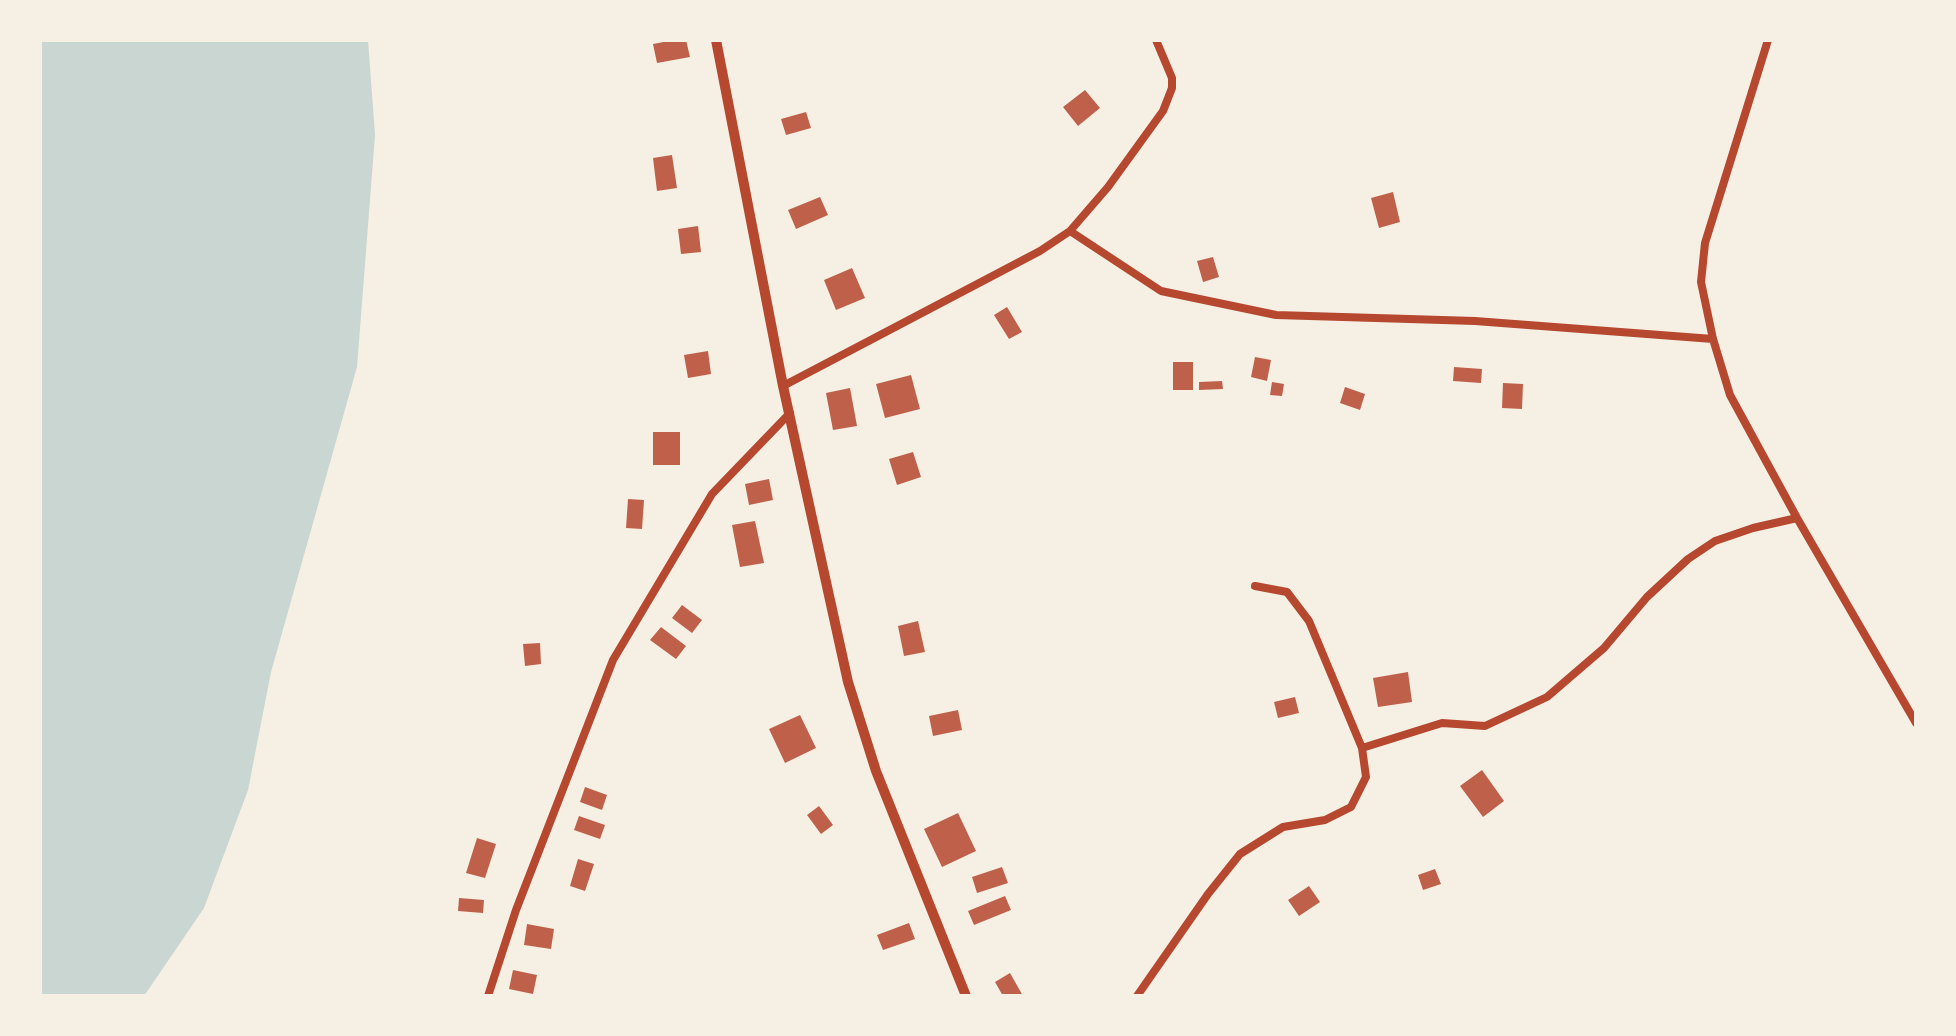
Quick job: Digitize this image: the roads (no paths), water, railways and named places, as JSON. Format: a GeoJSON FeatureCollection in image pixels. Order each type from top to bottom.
{"type":"FeatureCollection","features":[{"type":"Feature","properties":{"kind":"street"},"geometry":{"type":"LineString","coordinates":[[716,40],[783,386],[848,682],[876,771],[966,996]]}},
{"type":"Feature","properties":{"kind":"street"},"geometry":{"type":"LineString","coordinates":[[783,386],[1040,251],[1070,231],[1108,187],[1163,111],[1172,88],[1172,78],[1156,40]]}},
{"type":"Feature","properties":{"kind":"street"},"geometry":{"type":"LineString","coordinates":[[1768,40],[1705,243],[1701,282],[1713,339],[1730,395],[1916,723]]}},
{"type":"Feature","properties":{"kind":"street"},"geometry":{"type":"LineString","coordinates":[[1070,231],[1161,291],[1276,315],[1475,321],[1713,339]]}},
{"type":"Feature","properties":{"kind":"street"},"geometry":{"type":"LineString","coordinates":[[488,996],[516,910],[613,660],[712,494],[790,413]]}},
{"type":"Feature","properties":{"kind":"street"},"geometry":{"type":"LineString","coordinates":[[1362,748],[1442,723],[1485,726],[1547,697],[1604,648],[1647,597],[1688,559],[1715,541],[1797,518]]}},
{"type":"Feature","properties":{"kind":"street"},"geometry":{"type":"LineString","coordinates":[[1137,996],[1208,894],[1240,854],[1283,827],[1325,820],[1351,807],[1366,777],[1362,748],[1309,621],[1287,592],[1255,586]]}}]}
